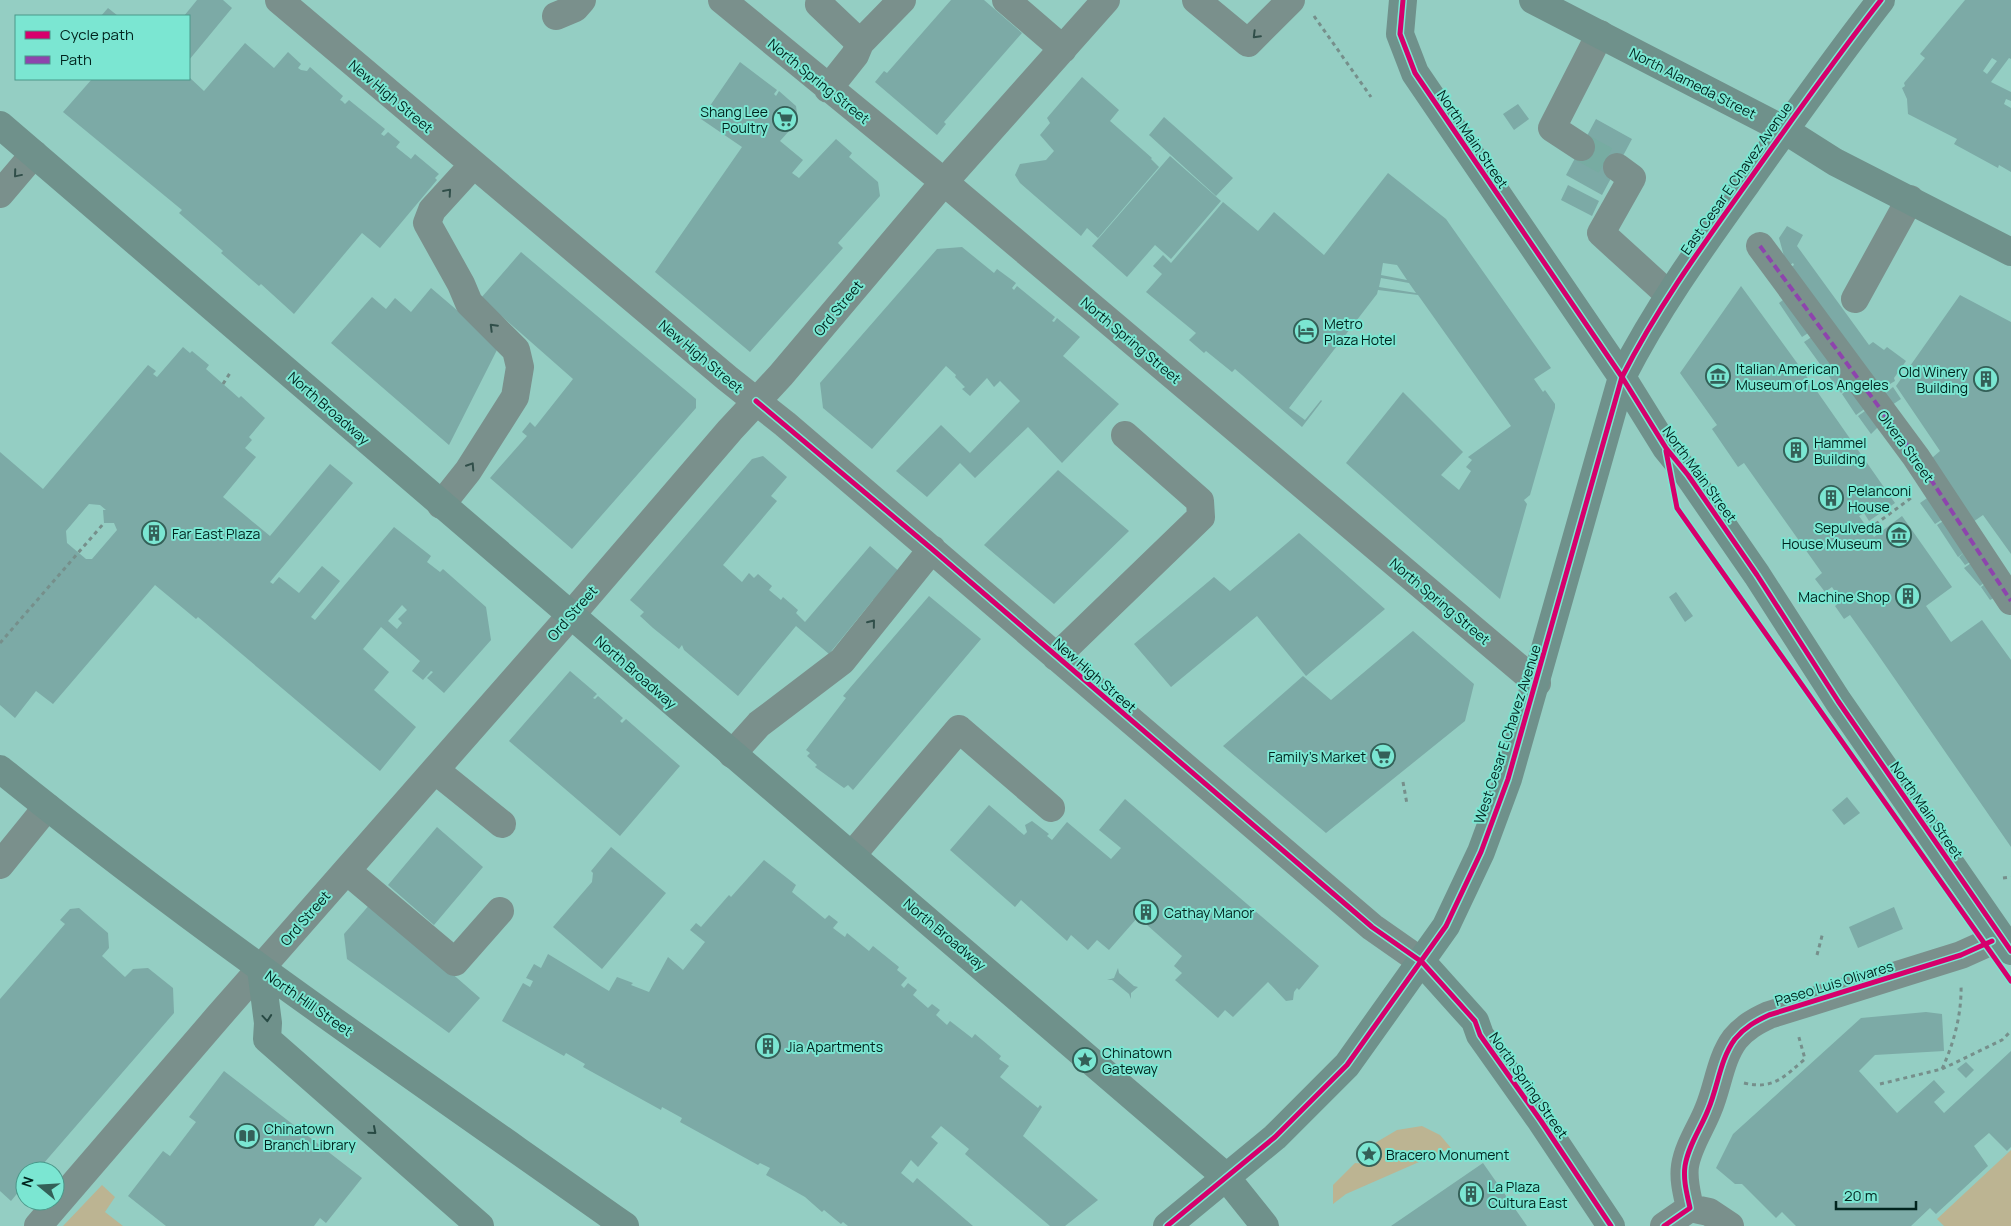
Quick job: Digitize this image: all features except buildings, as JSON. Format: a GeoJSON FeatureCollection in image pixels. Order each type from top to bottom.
{"type":"FeatureCollection","features":[{"type":"Feature","properties":{"kind":"main road","name":"North Main Street"},"geometry":{"type":"LineString","coordinates":[[1403,0],[1400,34],[1415,73],[1622,377],[1666,448],[1688,475],[1747,560],[1838,701],[2006,944]]}},
{"type":"Feature","properties":{"kind":"main road","name":"North Alameda Street"},"geometry":{"type":"LineString","coordinates":[[1532,0],[1783,129],[1835,162],[2011,252]]}},
{"type":"Feature","properties":{"kind":"main road","name":"East Cesar E Chavez Avenue"},"geometry":{"type":"LineString","coordinates":[[1622,377],[1643,336],[1669,295],[1783,129],[1880,0]]}},
{"type":"Feature","properties":{"kind":"main road","name":"North Broadway"},"geometry":{"type":"LineString","coordinates":[[0,124],[441,505],[1225,1176],[1265,1226]]}},
{"type":"Feature","properties":{"kind":"main road","name":"West Cesar E Chavez Avenue"},"geometry":{"type":"LineString","coordinates":[[1167,1226],[1225,1176],[1275,1137],[1347,1065],[1446,926],[1481,852],[1508,779],[1537,683],[1622,377]]}},
{"type":"Feature","properties":{"kind":"main road","name":"North Hill Street"},"geometry":{"type":"LineString","coordinates":[[0,769],[47,807],[261,969],[625,1226]]}},
{"type":"Feature","properties":{"kind":"main road","name":"North Spring Street"},"geometry":{"type":"LineString","coordinates":[[1422,962],[1475,1021],[1480,1035],[1541,1121],[1611,1226]]}},
{"type":"Feature","properties":{"kind":"main road"},"geometry":{"type":"LineString","coordinates":[[261,969],[268,1023],[267,1039],[480,1226]]}},
{"type":"Feature","properties":{"kind":"street","name":"New High Street"},"geometry":{"type":"LineString","coordinates":[[279,0],[932,549],[1372,927],[1422,962]]}},
{"type":"Feature","properties":{"kind":"street"},"geometry":{"type":"LineString","coordinates":[[561,0],[556,16],[574,8],[582,0]]}},
{"type":"Feature","properties":{"kind":"street","name":"North Spring Street"},"geometry":{"type":"LineString","coordinates":[[722,0],[944,182],[1537,683]]}},
{"type":"Feature","properties":{"kind":"street"},"geometry":{"type":"LineString","coordinates":[[820,0],[819,4],[860,43]]}},
{"type":"Feature","properties":{"kind":"street"},"geometry":{"type":"LineString","coordinates":[[828,88],[855,55],[860,43],[902,0]]}},
{"type":"Feature","properties":{"kind":"street"},"geometry":{"type":"LineString","coordinates":[[1006,0],[1063,49]]}},
{"type":"Feature","properties":{"kind":"street"},"geometry":{"type":"LineString","coordinates":[[1196,0],[1248,43],[1300,4]]}},
{"type":"Feature","properties":{"kind":"street","name":"Ord Street"},"geometry":{"type":"LineString","coordinates":[[38,1226],[571,616],[944,182],[1063,49],[1096,4]]}},
{"type":"Feature","properties":{"kind":"street"},"geometry":{"type":"LineString","coordinates":[[1580,146],[1552,128],[1600,34]]}},
{"type":"Feature","properties":{"kind":"street"},"geometry":{"type":"LineString","coordinates":[[0,194],[34,154]]}},
{"type":"Feature","properties":{"kind":"street"},"geometry":{"type":"LineString","coordinates":[[441,505],[468,471],[514,396],[520,367],[516,350],[469,303],[461,284],[426,223],[432,210],[473,165]]}},
{"type":"Feature","properties":{"kind":"street"},"geometry":{"type":"LineString","coordinates":[[1617,167],[1632,178],[1601,233],[1669,295]]}},
{"type":"Feature","properties":{"kind":"street"},"geometry":{"type":"LineString","coordinates":[[1855,299],[1910,199]]}},
{"type":"Feature","properties":{"kind":"street","name":"Olvera Street"},"geometry":{"type":"LineString","coordinates":[[1760,246],[1933,482],[2011,601]]}},
{"type":"Feature","properties":{"kind":"street"},"geometry":{"type":"LineString","coordinates":[[1056,657],[1201,517],[1200,501],[1125,435]]}},
{"type":"Feature","properties":{"kind":"street"},"geometry":{"type":"LineString","coordinates":[[732,754],[758,724],[842,661],[932,549]]}},
{"type":"Feature","properties":{"kind":"street"},"geometry":{"type":"LineString","coordinates":[[852,855],[959,729],[1051,808]]}},
{"type":"Feature","properties":{"kind":"street"},"geometry":{"type":"LineString","coordinates":[[435,770],[502,824]]}},
{"type":"Feature","properties":{"kind":"street"},"geometry":{"type":"LineString","coordinates":[[0,865],[47,807]]}},
{"type":"Feature","properties":{"kind":"street"},"geometry":{"type":"LineString","coordinates":[[347,871],[455,962],[500,911]]}},
{"type":"Feature","properties":{"kind":"street","name":"Paseo Luis Olivares"},"geometry":{"type":"LineString","coordinates":[[1690,1208],[1685,1174],[1690,1148],[1708,1109],[1725,1060],[1735,1039],[1751,1024],[1769,1015],[1961,955],[2006,944]]}},
{"type":"Feature","properties":{"kind":"street"},"geometry":{"type":"LineString","coordinates":[[1664,1226],[1690,1208],[1709,1212],[1730,1226]]}},
{"type":"Feature","properties":{"kind":"path"},"geometry":{"type":"LineString","coordinates":[[1300,4],[1371,97]]}},
{"type":"Feature","properties":{"kind":"path"},"geometry":{"type":"LineString","coordinates":[[223,384],[230,373]]}},
{"type":"Feature","properties":{"kind":"path"},"geometry":{"type":"LineString","coordinates":[[1869,529],[1933,482]]}},
{"type":"Feature","properties":{"kind":"path"},"geometry":{"type":"LineString","coordinates":[[0,643],[104,523]]}},
{"type":"Feature","properties":{"kind":"path"},"geometry":{"type":"LineString","coordinates":[[1403,782],[1407,804]]}},
{"type":"Feature","properties":{"kind":"path"},"geometry":{"type":"LineString","coordinates":[[2003,878],[2011,877]]}},
{"type":"Feature","properties":{"kind":"path"},"geometry":{"type":"LineString","coordinates":[[1817,954],[1823,932]]}},
{"type":"Feature","properties":{"kind":"path"},"geometry":{"type":"LineString","coordinates":[[1942,1069],[1950,1050],[1960,1009],[1961,978]]}},
{"type":"Feature","properties":{"kind":"path"},"geometry":{"type":"LineString","coordinates":[[1741,1082],[1762,1085],[1780,1081],[1805,1059],[1797,1029]]}},
{"type":"Feature","properties":{"kind":"path"},"geometry":{"type":"LineString","coordinates":[[1880,1084],[1942,1069],[2002,1040],[2011,1031]]}},
{"type":"Feature","properties":{"kind":"shaded area"},"geometry":{"type":"Polygon","coordinates":[[[1422,1126],[1440,1135],[1451,1148],[1346,1194],[1333,1204],[1333,1185],[1355,1163],[1368,1164],[1374,1161],[1377,1152],[1375,1143],[1397,1130],[1422,1126]]]}},
{"type":"Feature","properties":{"kind":"shaded area"},"geometry":{"type":"Polygon","coordinates":[[[2011,1150],[2011,1226],[1944,1226],[1937,1219],[2011,1150]]]}},
{"type":"Feature","properties":{"kind":"shaded area"},"geometry":{"type":"Polygon","coordinates":[[[102,1185],[115,1197],[105,1212],[123,1226],[63,1226],[102,1185]]]}},
{"type":"Feature","properties":{"kind":"tunnel"},"geometry":{"type":"LineString","coordinates":[[1581,147],[1617,167]]}},
{"type":"Feature","properties":{"kind":"marked path"},"geometry":{"type":"LineString","coordinates":[[1760,246],[1916,457],[2011,601]]}},
{"type":"Feature","properties":{"kind":"cycle path"},"geometry":{"type":"LineString","coordinates":[[1403,0],[1400,34],[1415,73],[1622,377],[1666,448],[1688,475],[1757,575],[1838,701],[2011,951]]}},
{"type":"Feature","properties":{"kind":"cycle path"},"geometry":{"type":"LineString","coordinates":[[1167,1226],[1275,1137],[1347,1065],[1446,926],[1481,852],[1508,779],[1622,377],[1650,326],[1697,254],[1846,45],[1881,0]]}},
{"type":"Feature","properties":{"kind":"cycle path"},"geometry":{"type":"LineString","coordinates":[[756,401],[932,549],[1372,927],[1422,962],[1475,1021],[1480,1035],[1541,1121],[1611,1226]]}},
{"type":"Feature","properties":{"kind":"cycle path"},"geometry":{"type":"LineString","coordinates":[[1666,451],[1677,508],[2011,981]]}},
{"type":"Feature","properties":{"kind":"cycle path"},"geometry":{"type":"LineString","coordinates":[[1664,1226],[1690,1208],[1685,1176],[1687,1159],[1705,1117],[1726,1055],[1735,1039],[1743,1031],[1769,1015],[1961,955],[1992,941]]}},
{"type":"Feature","properties":{"kind":"place","name":"Shang Lee Poultry"},"geometry":{"type":"Point","coordinates":[785,119]}},
{"type":"Feature","properties":{"kind":"place","name":"Metro Plaza Hotel"},"geometry":{"type":"Point","coordinates":[1306,331]}},
{"type":"Feature","properties":{"kind":"place","name":"Italian American Museum of Los Angeles"},"geometry":{"type":"Point","coordinates":[1718,376]}},
{"type":"Feature","properties":{"kind":"place","name":"Old Winery Building"},"geometry":{"type":"Point","coordinates":[1986,379]}},
{"type":"Feature","properties":{"kind":"place","name":"Hammel Building"},"geometry":{"type":"Point","coordinates":[1796,450]}},
{"type":"Feature","properties":{"kind":"place","name":"Pelanconi House"},"geometry":{"type":"Point","coordinates":[1831,498]}},
{"type":"Feature","properties":{"kind":"place","name":"Far East Plaza"},"geometry":{"type":"Point","coordinates":[154,533]}},
{"type":"Feature","properties":{"kind":"place","name":"Sepulveda House Museum"},"geometry":{"type":"Point","coordinates":[1899,535]}},
{"type":"Feature","properties":{"kind":"place","name":"Machine Shop"},"geometry":{"type":"Point","coordinates":[1908,596]}},
{"type":"Feature","properties":{"kind":"place","name":"Family's Market"},"geometry":{"type":"Point","coordinates":[1383,756]}},
{"type":"Feature","properties":{"kind":"place","name":"Cathay Manor"},"geometry":{"type":"Point","coordinates":[1146,912]}},
{"type":"Feature","properties":{"kind":"place","name":"Jia Apartments"},"geometry":{"type":"Point","coordinates":[768,1046]}},
{"type":"Feature","properties":{"kind":"place","name":"Chinatown Gateway"},"geometry":{"type":"Point","coordinates":[1085,1060]}},
{"type":"Feature","properties":{"kind":"place","name":"Chinatown Branch Library"},"geometry":{"type":"Point","coordinates":[247,1136]}},
{"type":"Feature","properties":{"kind":"place","name":"Bracero Monument"},"geometry":{"type":"Point","coordinates":[1369,1154]}},
{"type":"Feature","properties":{"kind":"place","name":"La Plaza Cultura East"},"geometry":{"type":"Point","coordinates":[1471,1194]}}]}
